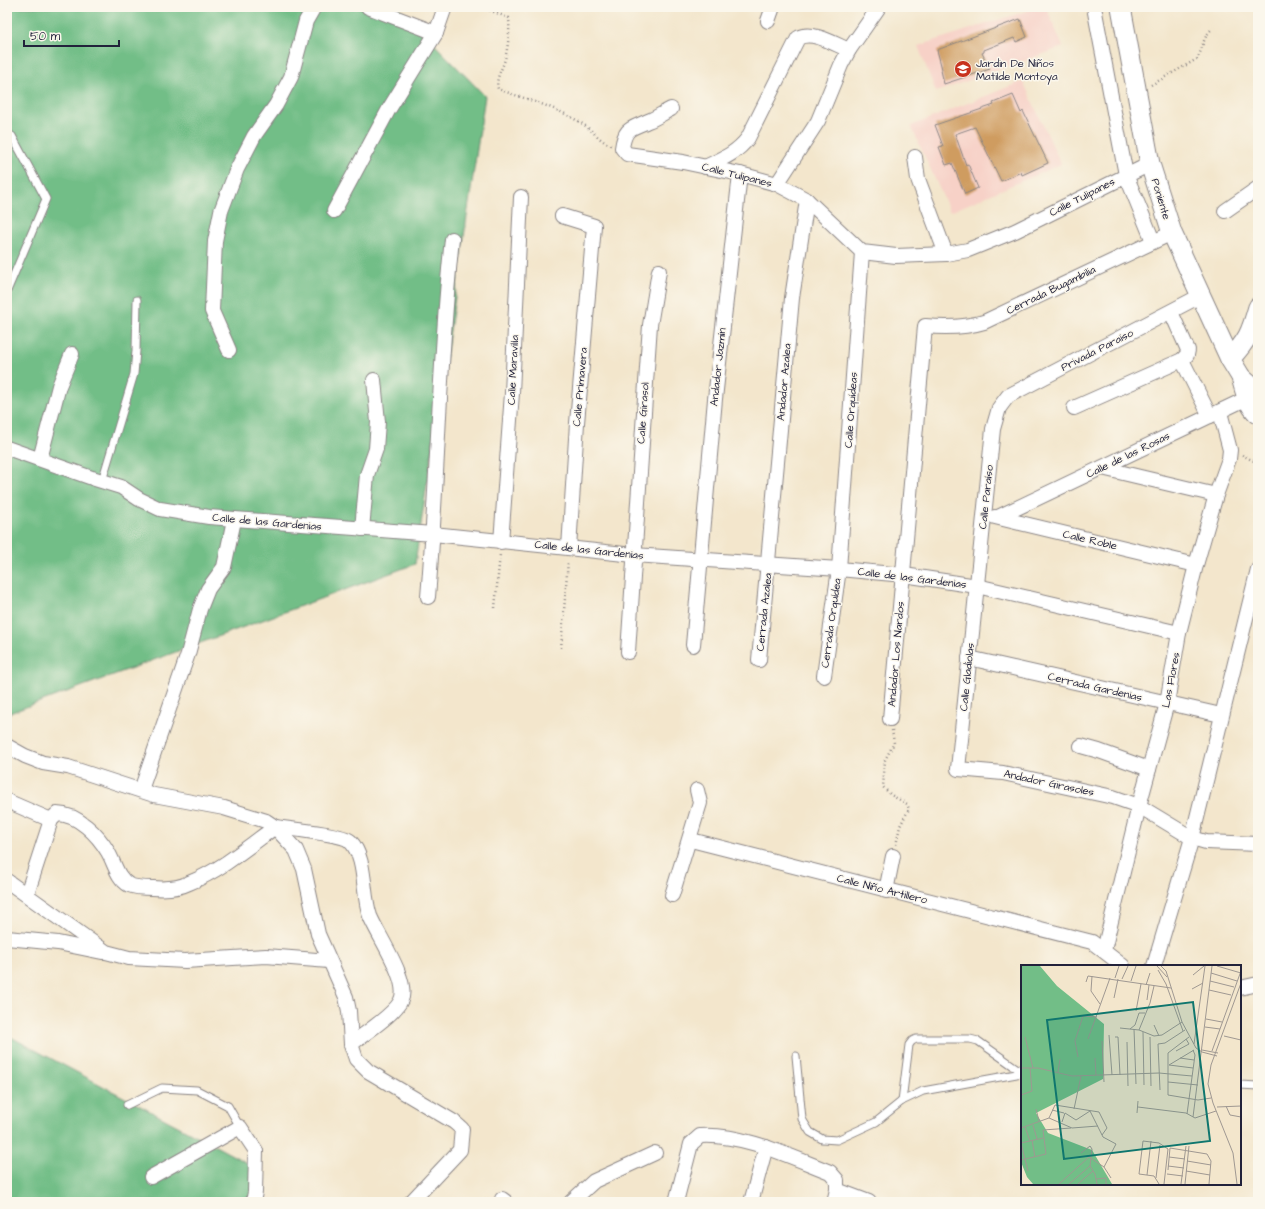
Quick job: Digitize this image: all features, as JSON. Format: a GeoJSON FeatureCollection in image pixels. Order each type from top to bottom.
{"type":"FeatureCollection","features":[{"type":"Feature","properties":{"kind":"street"},"geometry":{"type":"LineString","coordinates":[[229,350],[212,311],[215,241],[221,210],[237,169],[254,136],[276,105],[291,77],[306,21],[314,7]]}},
{"type":"Feature","properties":{"kind":"street"},"geometry":{"type":"LineString","coordinates":[[368,7],[436,33]]}},
{"type":"Feature","properties":{"kind":"street"},"geometry":{"type":"LineString","coordinates":[[334,211],[390,108],[436,33],[445,7]]}},
{"type":"Feature","properties":{"kind":"street"},"geometry":{"type":"LineString","coordinates":[[768,20],[773,7]]}},
{"type":"Feature","properties":{"kind":"street"},"geometry":{"type":"LineString","coordinates":[[777,184],[818,121],[841,64],[849,50],[879,7]]}},
{"type":"Feature","properties":{"kind":"street"},"geometry":{"type":"LineString","coordinates":[[1094,7],[1126,175],[1153,241]]}},
{"type":"Feature","properties":{"kind":"street","name":"Poniente"},"geometry":{"type":"LineString","coordinates":[[1121,7],[1150,164],[1172,233],[1230,359],[1254,395],[1251,408],[1258,414]]}},
{"type":"Feature","properties":{"kind":"street"},"geometry":{"type":"LineString","coordinates":[[705,166],[725,158],[740,148],[748,138],[798,38],[804,35],[812,35],[849,50]]}},
{"type":"Feature","properties":{"kind":"street"},"geometry":{"type":"LineString","coordinates":[[622,148],[623,138],[633,126],[647,122],[671,109]]}},
{"type":"Feature","properties":{"kind":"street","name":"Calle Tulipanes"},"geometry":{"type":"LineString","coordinates":[[622,148],[627,154],[705,166],[777,184],[807,200],[862,252]]}},
{"type":"Feature","properties":{"kind":"street"},"geometry":{"type":"LineString","coordinates":[[862,252],[896,256],[946,254],[918,179],[915,157]]}},
{"type":"Feature","properties":{"kind":"street","name":"Calle Tulipanes"},"geometry":{"type":"LineString","coordinates":[[946,254],[968,250],[1015,231],[1150,164]]}},
{"type":"Feature","properties":{"kind":"street","name":"Andador Jazmín"},"geometry":{"type":"LineString","coordinates":[[693,645],[714,399],[740,174]]}},
{"type":"Feature","properties":{"kind":"street"},"geometry":{"type":"LineString","coordinates":[[1225,210],[1258,188]]}},
{"type":"Feature","properties":{"kind":"street","name":"Calle Maravilla"},"geometry":{"type":"LineString","coordinates":[[501,542],[512,393],[520,197]]}},
{"type":"Feature","properties":{"kind":"street","name":"Andador Azalea"},"geometry":{"type":"LineString","coordinates":[[769,564],[790,321],[807,200]]}},
{"type":"Feature","properties":{"kind":"street","name":"Calle Primavera"},"geometry":{"type":"LineString","coordinates":[[562,216],[594,226],[578,415],[569,548]]}},
{"type":"Feature","properties":{"kind":"street","name":"Cerrada Bugambilia"},"geometry":{"type":"LineString","coordinates":[[925,326],[950,328],[968,327],[984,322],[1172,233]]}},
{"type":"Feature","properties":{"kind":"street"},"geometry":{"type":"LineString","coordinates":[[428,597],[433,534],[444,308],[452,239]]}},
{"type":"Feature","properties":{"kind":"street","name":"Calle Orquídeas"},"geometry":{"type":"LineString","coordinates":[[839,569],[862,252]]}},
{"type":"Feature","properties":{"kind":"street","name":"Calle Girasol"},"geometry":{"type":"LineString","coordinates":[[628,652],[648,354],[659,271]]}},
{"type":"Feature","properties":{"kind":"street","name":"Privada Paraíso"},"geometry":{"type":"LineString","coordinates":[[998,408],[1008,396],[1200,296]]}},
{"type":"Feature","properties":{"kind":"street"},"geometry":{"type":"LineString","coordinates":[[1230,359],[1244,344],[1250,333],[1258,308]]}},
{"type":"Feature","properties":{"kind":"street","name":"Las Flores"},"geometry":{"type":"LineString","coordinates":[[1104,950],[1139,806],[1167,703],[1179,633],[1196,565],[1216,496],[1229,459],[1230,450],[1215,414],[1185,358],[1188,350],[1170,312]]}},
{"type":"Feature","properties":{"kind":"street","name":"Andador Los Nardos"},"geometry":{"type":"LineString","coordinates":[[890,720],[925,326]]}},
{"type":"Feature","properties":{"kind":"street"},"geometry":{"type":"LineString","coordinates":[[40,459],[59,386],[72,354]]}},
{"type":"Feature","properties":{"kind":"street"},"geometry":{"type":"LineString","coordinates":[[1074,408],[1185,358]]}},
{"type":"Feature","properties":{"kind":"street"},"geometry":{"type":"LineString","coordinates":[[362,529],[367,476],[376,449],[378,422],[374,380]]}},
{"type":"Feature","properties":{"kind":"street","name":"Calle de las Rosas"},"geometry":{"type":"LineString","coordinates":[[998,518],[1254,395]]}},
{"type":"Feature","properties":{"kind":"street","name":"Calle Paraíso"},"geometry":{"type":"LineString","coordinates":[[977,586],[993,429],[998,408]]}},
{"type":"Feature","properties":{"kind":"street","name":"Calle de las Gardenias"},"geometry":{"type":"LineString","coordinates":[[7,448],[121,487],[139,499],[160,509],[234,520],[433,534],[634,555],[904,575],[977,586],[1179,633]]}},
{"type":"Feature","properties":{"kind":"street"},"geometry":{"type":"LineString","coordinates":[[1102,468],[1216,496]]}},
{"type":"Feature","properties":{"kind":"street","name":"Calle Roble"},"geometry":{"type":"LineString","coordinates":[[984,514],[1196,565]]}},
{"type":"Feature","properties":{"kind":"street"},"geometry":{"type":"LineString","coordinates":[[141,790],[188,654],[200,609],[208,590],[224,567],[234,520]]}},
{"type":"Feature","properties":{"kind":"street","name":"Cerrada Azalea"},"geometry":{"type":"LineString","coordinates":[[759,660],[769,564]]}},
{"type":"Feature","properties":{"kind":"street","name":"Cerrada Orquídea"},"geometry":{"type":"LineString","coordinates":[[824,676],[839,569]]}},
{"type":"Feature","properties":{"kind":"street"},"geometry":{"type":"LineString","coordinates":[[1154,965],[1192,838],[1258,569]]}},
{"type":"Feature","properties":{"kind":"street","name":"Calle Gladiolas"},"geometry":{"type":"LineString","coordinates":[[958,769],[977,586]]}},
{"type":"Feature","properties":{"kind":"street","name":"Cerrada Gardenias"},"geometry":{"type":"LineString","coordinates":[[969,658],[1221,715]]}},
{"type":"Feature","properties":{"kind":"street"},"geometry":{"type":"LineString","coordinates":[[7,746],[25,756],[43,763],[68,767],[154,795],[224,808],[266,821],[275,827],[296,850],[304,869],[318,934],[346,997],[349,1011],[351,1044],[356,1059],[368,1071],[454,1122],[462,1130],[460,1150],[411,1202]]}},
{"type":"Feature","properties":{"kind":"street"},"geometry":{"type":"LineString","coordinates":[[1081,746],[1149,769]]}},
{"type":"Feature","properties":{"kind":"street","name":"Andador Girasoles"},"geometry":{"type":"LineString","coordinates":[[958,769],[1002,773],[1113,797],[1139,806]]}},
{"type":"Feature","properties":{"kind":"street"},"geometry":{"type":"LineString","coordinates":[[672,895],[691,840],[700,803],[697,790]]}},
{"type":"Feature","properties":{"kind":"street"},"geometry":{"type":"LineString","coordinates":[[7,801],[51,820]]}},
{"type":"Feature","properties":{"kind":"street"},"geometry":{"type":"LineString","coordinates":[[1139,806],[1192,838],[1206,842],[1258,844]]}},
{"type":"Feature","properties":{"kind":"street"},"geometry":{"type":"LineString","coordinates":[[27,894],[51,820],[57,814],[70,816],[90,829],[104,846],[118,875],[130,885],[151,888],[164,889],[188,884],[212,872],[275,827],[322,833],[349,840],[360,854],[370,915],[380,938],[391,954],[403,989],[402,999],[397,1008],[351,1044]]}},
{"type":"Feature","properties":{"kind":"street","name":"Calle Niño Artillero"},"geometry":{"type":"LineString","coordinates":[[691,840],[886,891],[1092,942],[1122,965]]}},
{"type":"Feature","properties":{"kind":"street"},"geometry":{"type":"LineString","coordinates":[[886,891],[893,856]]}},
{"type":"Feature","properties":{"kind":"street"},"geometry":{"type":"LineString","coordinates":[[7,881],[106,952]]}},
{"type":"Feature","properties":{"kind":"street"},"geometry":{"type":"LineString","coordinates":[[7,938],[58,943],[129,958],[185,961],[266,956],[329,961]]}},
{"type":"Feature","properties":{"kind":"street"},"geometry":{"type":"LineString","coordinates":[[1241,988],[1258,984]]}},
{"type":"Feature","properties":{"kind":"street"},"geometry":{"type":"LineString","coordinates":[[151,1177],[240,1127],[256,1151],[255,1192],[253,1202]]}},
{"type":"Feature","properties":{"kind":"street"},"geometry":{"type":"LineString","coordinates":[[676,1202],[691,1144],[700,1136],[711,1135],[766,1146],[830,1172],[837,1180],[836,1196],[869,1202]]}},
{"type":"Feature","properties":{"kind":"street"},"geometry":{"type":"LineString","coordinates":[[751,1202],[766,1146]]}},
{"type":"Feature","properties":{"kind":"street"},"geometry":{"type":"LineString","coordinates":[[571,1202],[594,1181],[655,1152]]}},
{"type":"Feature","properties":{"kind":"lane"},"geometry":{"type":"LineString","coordinates":[[7,133],[12,136],[46,198],[7,291]]}},
{"type":"Feature","properties":{"kind":"lane"},"geometry":{"type":"LineString","coordinates":[[102,481],[134,374],[137,335],[136,300]]}},
{"type":"Feature","properties":{"kind":"lane"},"geometry":{"type":"LineString","coordinates":[[902,1101],[908,1045],[916,1039],[970,1039],[978,1041],[1021,1071]]}},
{"type":"Feature","properties":{"kind":"lane"},"geometry":{"type":"LineString","coordinates":[[796,1056],[802,1119],[810,1132],[822,1139],[837,1140],[876,1122],[902,1101],[924,1090],[1021,1072]]}},
{"type":"Feature","properties":{"kind":"lane"},"geometry":{"type":"LineString","coordinates":[[1241,1085],[1258,1086]]}},
{"type":"Feature","properties":{"kind":"lane"},"geometry":{"type":"LineString","coordinates":[[127,1105],[162,1088],[197,1090],[228,1106],[240,1127]]}},
{"type":"Feature","properties":{"kind":"path"},"geometry":{"type":"LineString","coordinates":[[474,7],[489,10],[509,18],[510,30],[505,61],[496,81],[498,89],[561,113],[582,123],[605,143],[622,148]]}},
{"type":"Feature","properties":{"kind":"path"},"geometry":{"type":"LineString","coordinates":[[1136,94],[1196,59],[1201,52],[1206,34],[1212,29]]}},
{"type":"Feature","properties":{"kind":"path"},"geometry":{"type":"LineString","coordinates":[[1230,450],[1258,463]]}},
{"type":"Feature","properties":{"kind":"path"},"geometry":{"type":"LineString","coordinates":[[495,608],[501,542]]}},
{"type":"Feature","properties":{"kind":"path"},"geometry":{"type":"LineString","coordinates":[[561,648],[569,548]]}},
{"type":"Feature","properties":{"kind":"path","name":"Andador Los Nardos"},"geometry":{"type":"LineString","coordinates":[[890,720],[894,743],[885,760],[883,787],[891,795],[907,804],[909,809],[900,826],[893,856]]}},
{"type":"Feature","properties":{"kind":"shaded area","name":"Jardin De Niños Matilde Montoya"},"geometry":{"type":"Polygon","coordinates":[[[1039,7],[1046,7],[1063,47],[936,92],[918,46],[1039,7]]]}},
{"type":"Feature","properties":{"kind":"shaded area"},"geometry":{"type":"Polygon","coordinates":[[[1023,81],[1061,164],[950,212],[911,126],[1023,81]]]}},
{"type":"Feature","properties":{"kind":"green space"},"geometry":{"type":"Polygon","coordinates":[[[7,7],[398,7],[485,96],[415,564],[7,714],[7,7]]]}},
{"type":"Feature","properties":{"kind":"green space"},"geometry":{"type":"Polygon","coordinates":[[[7,1035],[251,1165],[266,1202],[7,1202],[7,1035]]]}},
{"type":"Feature","properties":{"kind":"building"},"geometry":{"type":"Polygon","coordinates":[[[1020,19],[1027,37],[1016,42],[1014,38],[984,50],[982,53],[990,69],[944,84],[937,50],[1020,19]]]}},
{"type":"Feature","properties":{"kind":"building"},"geometry":{"type":"Polygon","coordinates":[[[1013,95],[1021,113],[1023,111],[1048,163],[1022,175],[1021,172],[1001,181],[975,127],[955,134],[966,165],[968,164],[978,188],[965,194],[952,163],[946,165],[939,147],[943,146],[935,125],[994,105],[993,103],[1013,95]]]}},
{"type":"Feature","properties":{"kind":"place","name":"Jardin De Niños Matilde Montoya"},"geometry":{"type":"Point","coordinates":[963,69]}}]}
